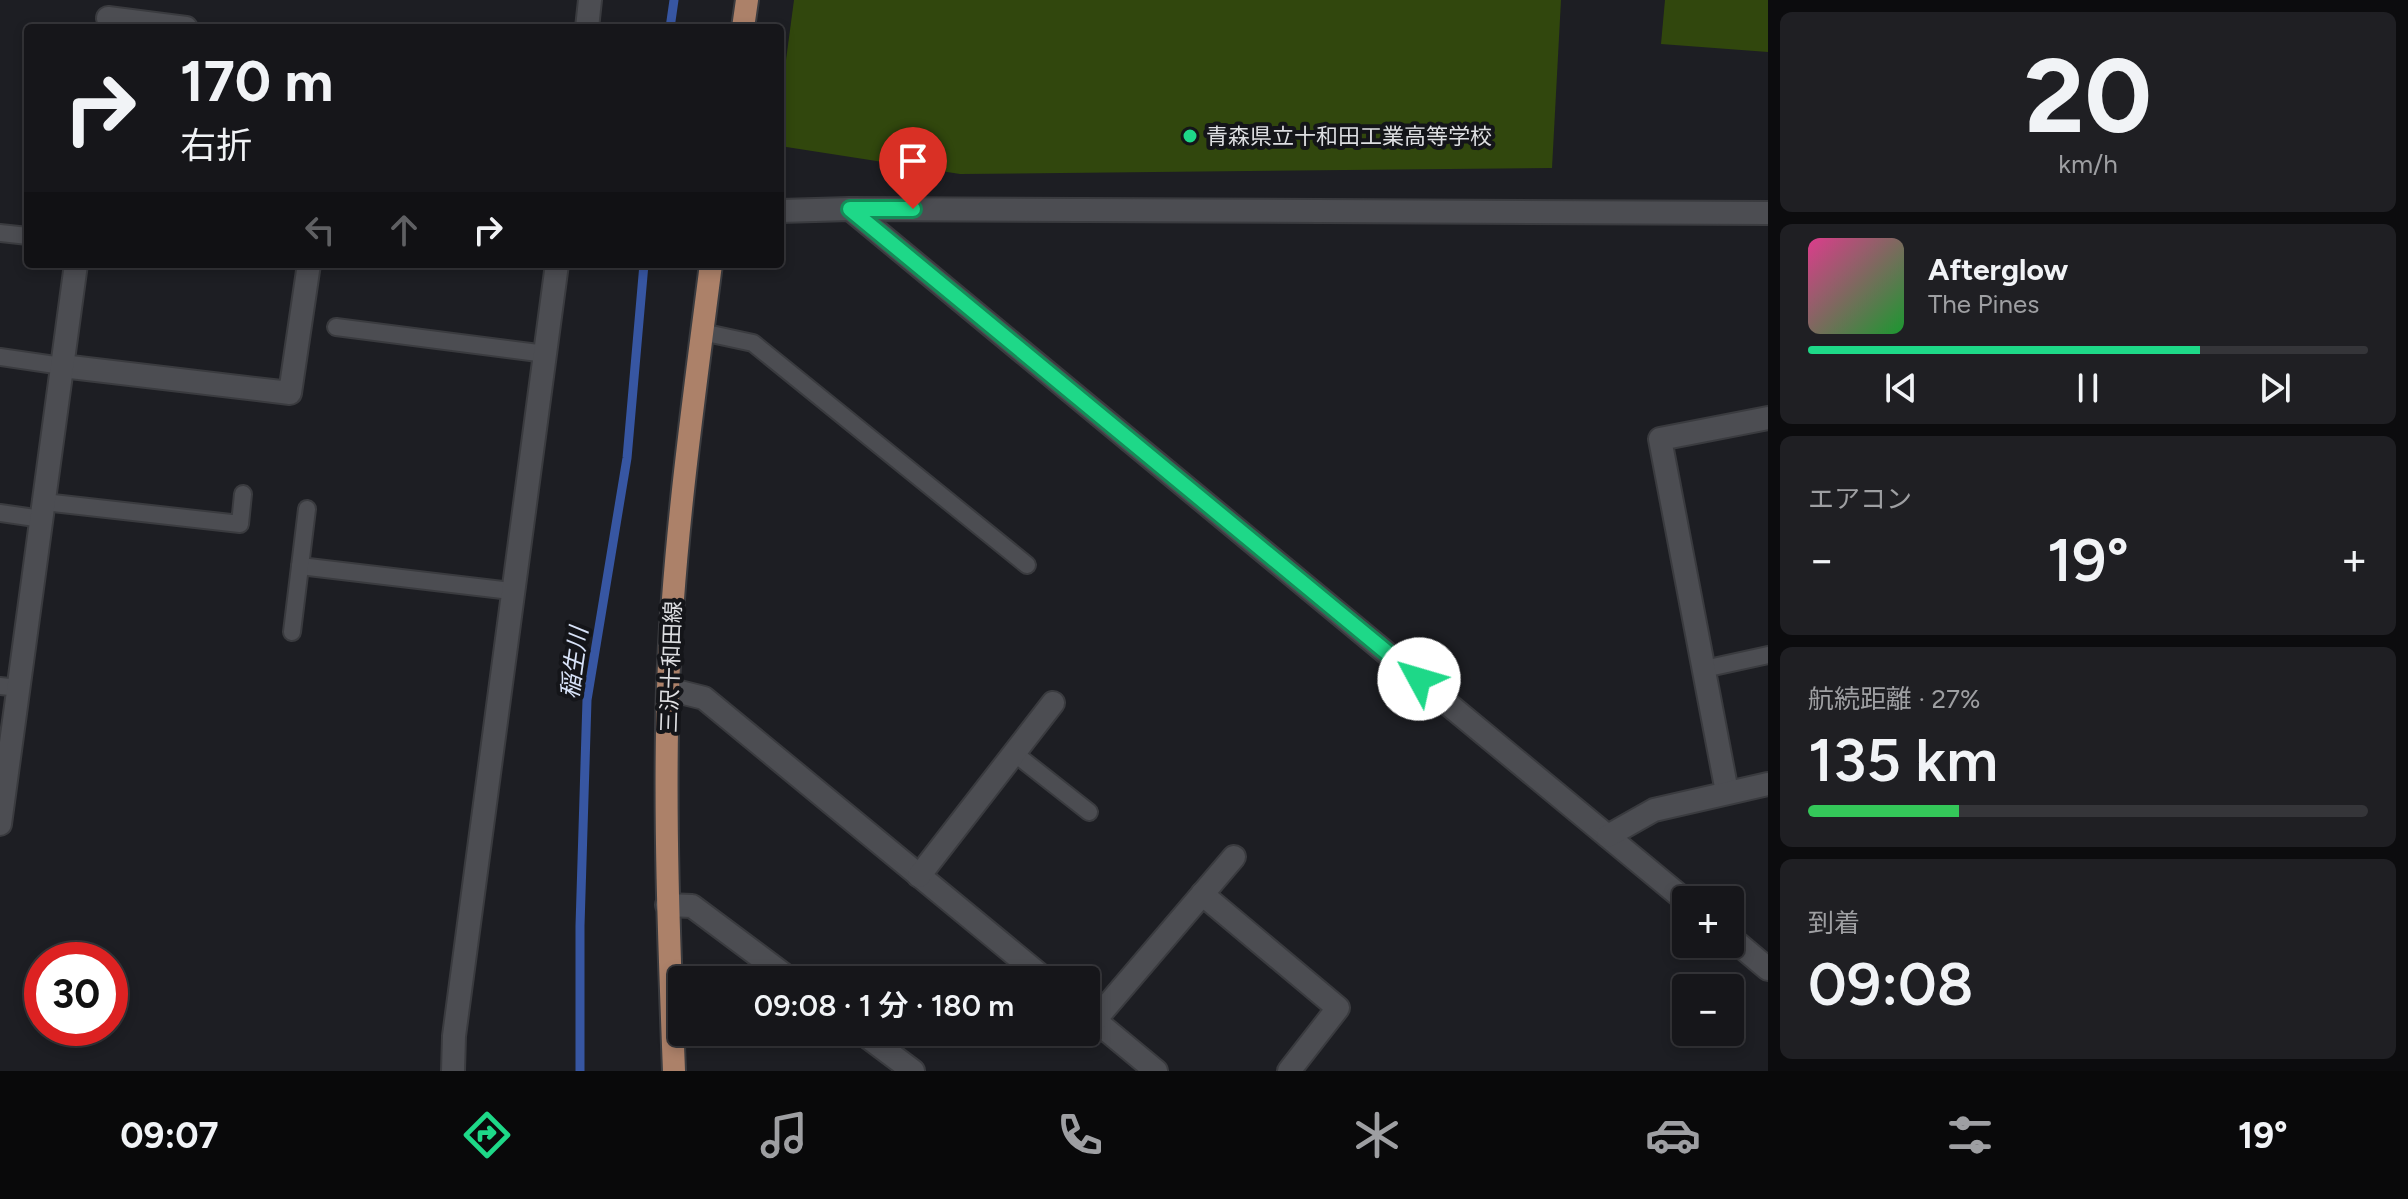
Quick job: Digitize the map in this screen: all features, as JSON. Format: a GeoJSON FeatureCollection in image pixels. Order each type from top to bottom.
{"type":"FeatureCollection","features":[{"type":"Feature","properties":{"kind":"main road"},"geometry":{"type":"LineString","coordinates":[[744,24],[747,0]]}},
{"type":"Feature","properties":{"kind":"main road","name":"三沢十和田線"},"geometry":{"type":"LineString","coordinates":[[674,1071],[667,905],[668,689],[673,599],[710,268]]}},
{"type":"Feature","properties":{"kind":"street"},"geometry":{"type":"LineString","coordinates":[[587,24],[590,0]]}},
{"type":"Feature","properties":{"kind":"street"},"geometry":{"type":"LineString","coordinates":[[109,15],[162,24]]}},
{"type":"Feature","properties":{"kind":"street"},"geometry":{"type":"LineString","coordinates":[[850,209],[1672,889]]}},
{"type":"Feature","properties":{"kind":"street"},"geometry":{"type":"LineString","coordinates":[[784,211],[1768,213]]}},
{"type":"Feature","properties":{"kind":"street"},"geometry":{"type":"LineString","coordinates":[[0,824],[9,687],[43,510],[75,268]]}},
{"type":"Feature","properties":{"kind":"street"},"geometry":{"type":"LineString","coordinates":[[62,366],[290,393],[308,268]]}},
{"type":"Feature","properties":{"kind":"street"},"geometry":{"type":"LineString","coordinates":[[453,1071],[456,1021],[511,591],[557,268]]}},
{"type":"Feature","properties":{"kind":"street"},"geometry":{"type":"LineString","coordinates":[[1727,792],[1660,439],[1768,418]]}},
{"type":"Feature","properties":{"kind":"street"},"geometry":{"type":"LineString","coordinates":[[668,689],[704,698],[1029,966]]}},
{"type":"Feature","properties":{"kind":"street"},"geometry":{"type":"LineString","coordinates":[[919,876],[1053,703]]}},
{"type":"Feature","properties":{"kind":"street"},"geometry":{"type":"LineString","coordinates":[[1608,836],[1654,810],[1768,784]]}},
{"type":"Feature","properties":{"kind":"street"},"geometry":{"type":"LineString","coordinates":[[1100,1006],[1234,857]]}},
{"type":"Feature","properties":{"kind":"street"},"geometry":{"type":"LineString","coordinates":[[1202,894],[1338,1008],[1289,1071]]}},
{"type":"Feature","properties":{"kind":"street"},"geometry":{"type":"LineString","coordinates":[[667,905],[692,906],[772,966]]}},
{"type":"Feature","properties":{"kind":"street"},"geometry":{"type":"LineString","coordinates":[[1744,949],[1768,969]]}},
{"type":"Feature","properties":{"kind":"street"},"geometry":{"type":"LineString","coordinates":[[1100,1025],[1156,1071]]}},
{"type":"Feature","properties":{"kind":"street"},"geometry":{"type":"LineString","coordinates":[[880,1046],[913,1071]]}},
{"type":"Feature","properties":{"kind":"lane"},"geometry":{"type":"LineString","coordinates":[[0,233],[24,236]]}},
{"type":"Feature","properties":{"kind":"lane"},"geometry":{"type":"LineString","coordinates":[[336,327],[546,354]]}},
{"type":"Feature","properties":{"kind":"lane"},"geometry":{"type":"LineString","coordinates":[[702,332],[753,343],[1027,565]]}},
{"type":"Feature","properties":{"kind":"lane"},"geometry":{"type":"LineString","coordinates":[[0,357],[62,366]]}},
{"type":"Feature","properties":{"kind":"lane"},"geometry":{"type":"LineString","coordinates":[[0,513],[43,510],[240,524],[243,494]]}},
{"type":"Feature","properties":{"kind":"lane"},"geometry":{"type":"LineString","coordinates":[[292,632],[307,509]]}},
{"type":"Feature","properties":{"kind":"lane"},"geometry":{"type":"LineString","coordinates":[[300,566],[511,591]]}},
{"type":"Feature","properties":{"kind":"lane"},"geometry":{"type":"LineString","coordinates":[[1704,669],[1768,655]]}},
{"type":"Feature","properties":{"kind":"lane"},"geometry":{"type":"LineString","coordinates":[[1014,753],[1089,812]]}},
{"type":"Feature","properties":{"kind":"green space","name":"青森県立十和田工業高等学校"},"geometry":{"type":"Polygon","coordinates":[[[794,0],[1561,0],[1552,168],[960,174],[784,147],[784,75],[794,0]]]}},
{"type":"Feature","properties":{"kind":"green space"},"geometry":{"type":"Polygon","coordinates":[[[1665,0],[1768,0],[1768,52],[1661,44],[1665,0]]]}},
{"type":"Feature","properties":{"kind":"waterway","name":"稲生川"},"geometry":{"type":"LineString","coordinates":[[671,24],[674,0]]}},
{"type":"Feature","properties":{"kind":"waterway","name":"稲生川"},"geometry":{"type":"LineString","coordinates":[[580,1071],[580,926],[587,700],[627,458],[644,268]]}},
{"type":"Feature","properties":{"kind":"place","name":"青森県立十和田工業高等学校"},"geometry":{"type":"Point","coordinates":[1190,136]}},
{"type":"Feature","properties":{"kind":"route"},"geometry":{"type":"LineString","coordinates":[[913,209],[850,209],[1419,679]]}}]}
